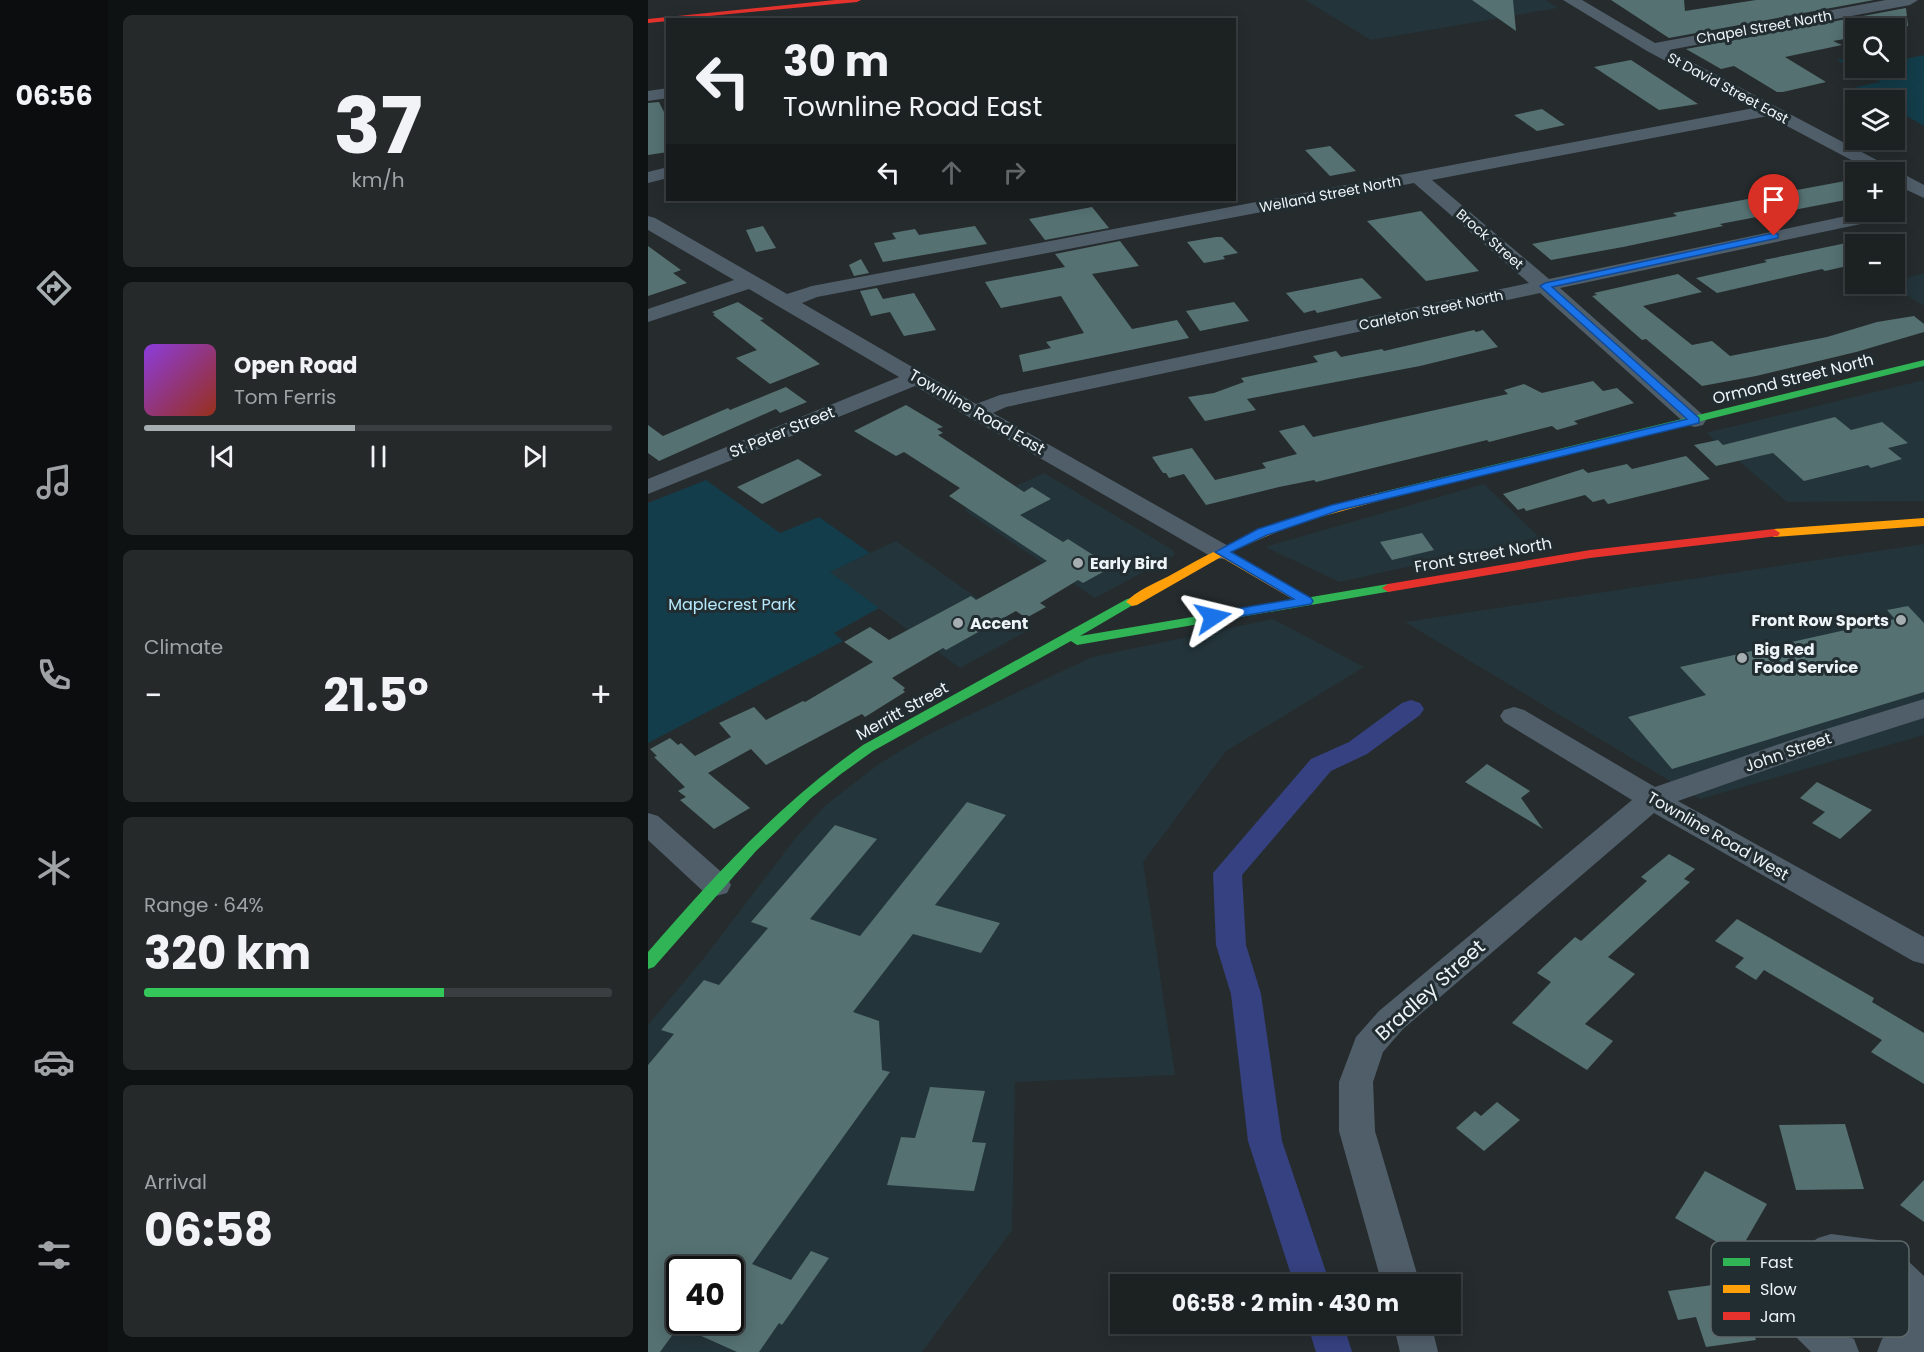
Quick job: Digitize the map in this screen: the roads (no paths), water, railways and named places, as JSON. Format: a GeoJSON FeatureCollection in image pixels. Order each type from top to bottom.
{"type":"FeatureCollection","features":[{"type":"Feature","properties":{"kind":"main road"},"geometry":{"type":"LineString","coordinates":[[678,18],[857,0]]}},
{"type":"Feature","properties":{"kind":"main road"},"geometry":{"type":"LineString","coordinates":[[648,21],[666,19]]}},
{"type":"Feature","properties":{"kind":"main road","name":"Ormond Street North"},"geometry":{"type":"LineString","coordinates":[[1221,552],[1263,532],[1336,507],[1924,363]]}},
{"type":"Feature","properties":{"kind":"main road","name":"Front Street North"},"geometry":{"type":"LineString","coordinates":[[1051,646],[1306,601],[1645,547],[1771,533],[1924,522]]}},
{"type":"Feature","properties":{"kind":"main road","name":"Townline Road East"},"geometry":{"type":"LineString","coordinates":[[1221,552],[1306,601]]}},
{"type":"Feature","properties":{"kind":"main road","name":"Merritt Street"},"geometry":{"type":"LineString","coordinates":[[648,963],[716,885],[784,813],[830,772],[868,748],[1221,552]]}},
{"type":"Feature","properties":{"kind":"street","name":"St David Street East"},"geometry":{"type":"LineString","coordinates":[[1571,0],[1768,111],[1867,162]]}},
{"type":"Feature","properties":{"kind":"street","name":"Chapel Street North"},"geometry":{"type":"LineString","coordinates":[[1653,48],[1911,0]]}},
{"type":"Feature","properties":{"kind":"street"},"geometry":{"type":"LineString","coordinates":[[648,96],[666,93]]}},
{"type":"Feature","properties":{"kind":"street","name":"Welland Street North"},"geometry":{"type":"LineString","coordinates":[[787,301],[812,292],[1768,111]]}},
{"type":"Feature","properties":{"kind":"street"},"geometry":{"type":"LineString","coordinates":[[648,178],[666,173]]}},
{"type":"Feature","properties":{"kind":"street","name":"Brock Street"},"geometry":{"type":"LineString","coordinates":[[1419,178],[1545,286],[1695,420]]}},
{"type":"Feature","properties":{"kind":"street","name":"Carleton Street North"},"geometry":{"type":"LineString","coordinates":[[975,412],[1000,402],[1545,286],[1908,205]]}},
{"type":"Feature","properties":{"kind":"street","name":"Townline Road East"},"geometry":{"type":"LineString","coordinates":[[648,222],[1221,552]]}},
{"type":"Feature","properties":{"kind":"street"},"geometry":{"type":"LineString","coordinates":[[648,316],[752,281]]}},
{"type":"Feature","properties":{"kind":"street","name":"St Peter Street"},"geometry":{"type":"LineString","coordinates":[[648,486],[916,378]]}},
{"type":"Feature","properties":{"kind":"street","name":"John Street"},"geometry":{"type":"LineString","coordinates":[[1652,799],[1807,745],[1924,708]]}},
{"type":"Feature","properties":{"kind":"street","name":"Townline Road West"},"geometry":{"type":"LineString","coordinates":[[1514,716],[1652,799],[1924,952]]}},
{"type":"Feature","properties":{"kind":"street","name":"Bradley Street"},"geometry":{"type":"LineString","coordinates":[[1398,1274],[1357,1131],[1356,1082],[1368,1046],[1391,1020],[1652,799]]}},
{"type":"Feature","properties":{"kind":"street"},"geometry":{"type":"LineString","coordinates":[[648,823],[716,885]]}},
{"type":"Feature","properties":{"kind":"street"},"geometry":{"type":"LineString","coordinates":[[1896,1352],[1918,1334],[1914,1292],[1909,1287]]}},
{"type":"Feature","properties":{"kind":"street"},"geometry":{"type":"LineString","coordinates":[[1415,1334],[1419,1352]]}},
{"type":"Feature","properties":{"kind":"street"},"geometry":{"type":"LineString","coordinates":[[1822,1337],[1840,1352]]}},
{"type":"Feature","properties":{"kind":"waterway"},"geometry":{"type":"LineString","coordinates":[[1309,1274],[1265,1141],[1246,994],[1231,945],[1227,873],[1321,765],[1358,748],[1411,709]]}},
{"type":"Feature","properties":{"kind":"waterway"},"geometry":{"type":"LineString","coordinates":[[1328,1334],[1334,1352]]}},
{"type":"Feature","properties":{"kind":"place","name":"Early Bird"},"geometry":{"type":"Point","coordinates":[1078,563]}},
{"type":"Feature","properties":{"kind":"place","name":"Front Row Sports"},"geometry":{"type":"Point","coordinates":[1901,620]}},
{"type":"Feature","properties":{"kind":"place","name":"Accent"},"geometry":{"type":"Point","coordinates":[958,623]}},
{"type":"Feature","properties":{"kind":"place","name":"Big Red Food Service"},"geometry":{"type":"Point","coordinates":[1742,658]}},
{"type":"Feature","properties":{"kind":"park label","name":"Maplecrest Park"},"geometry":{"type":"Point","coordinates":[732,604]}}]}
